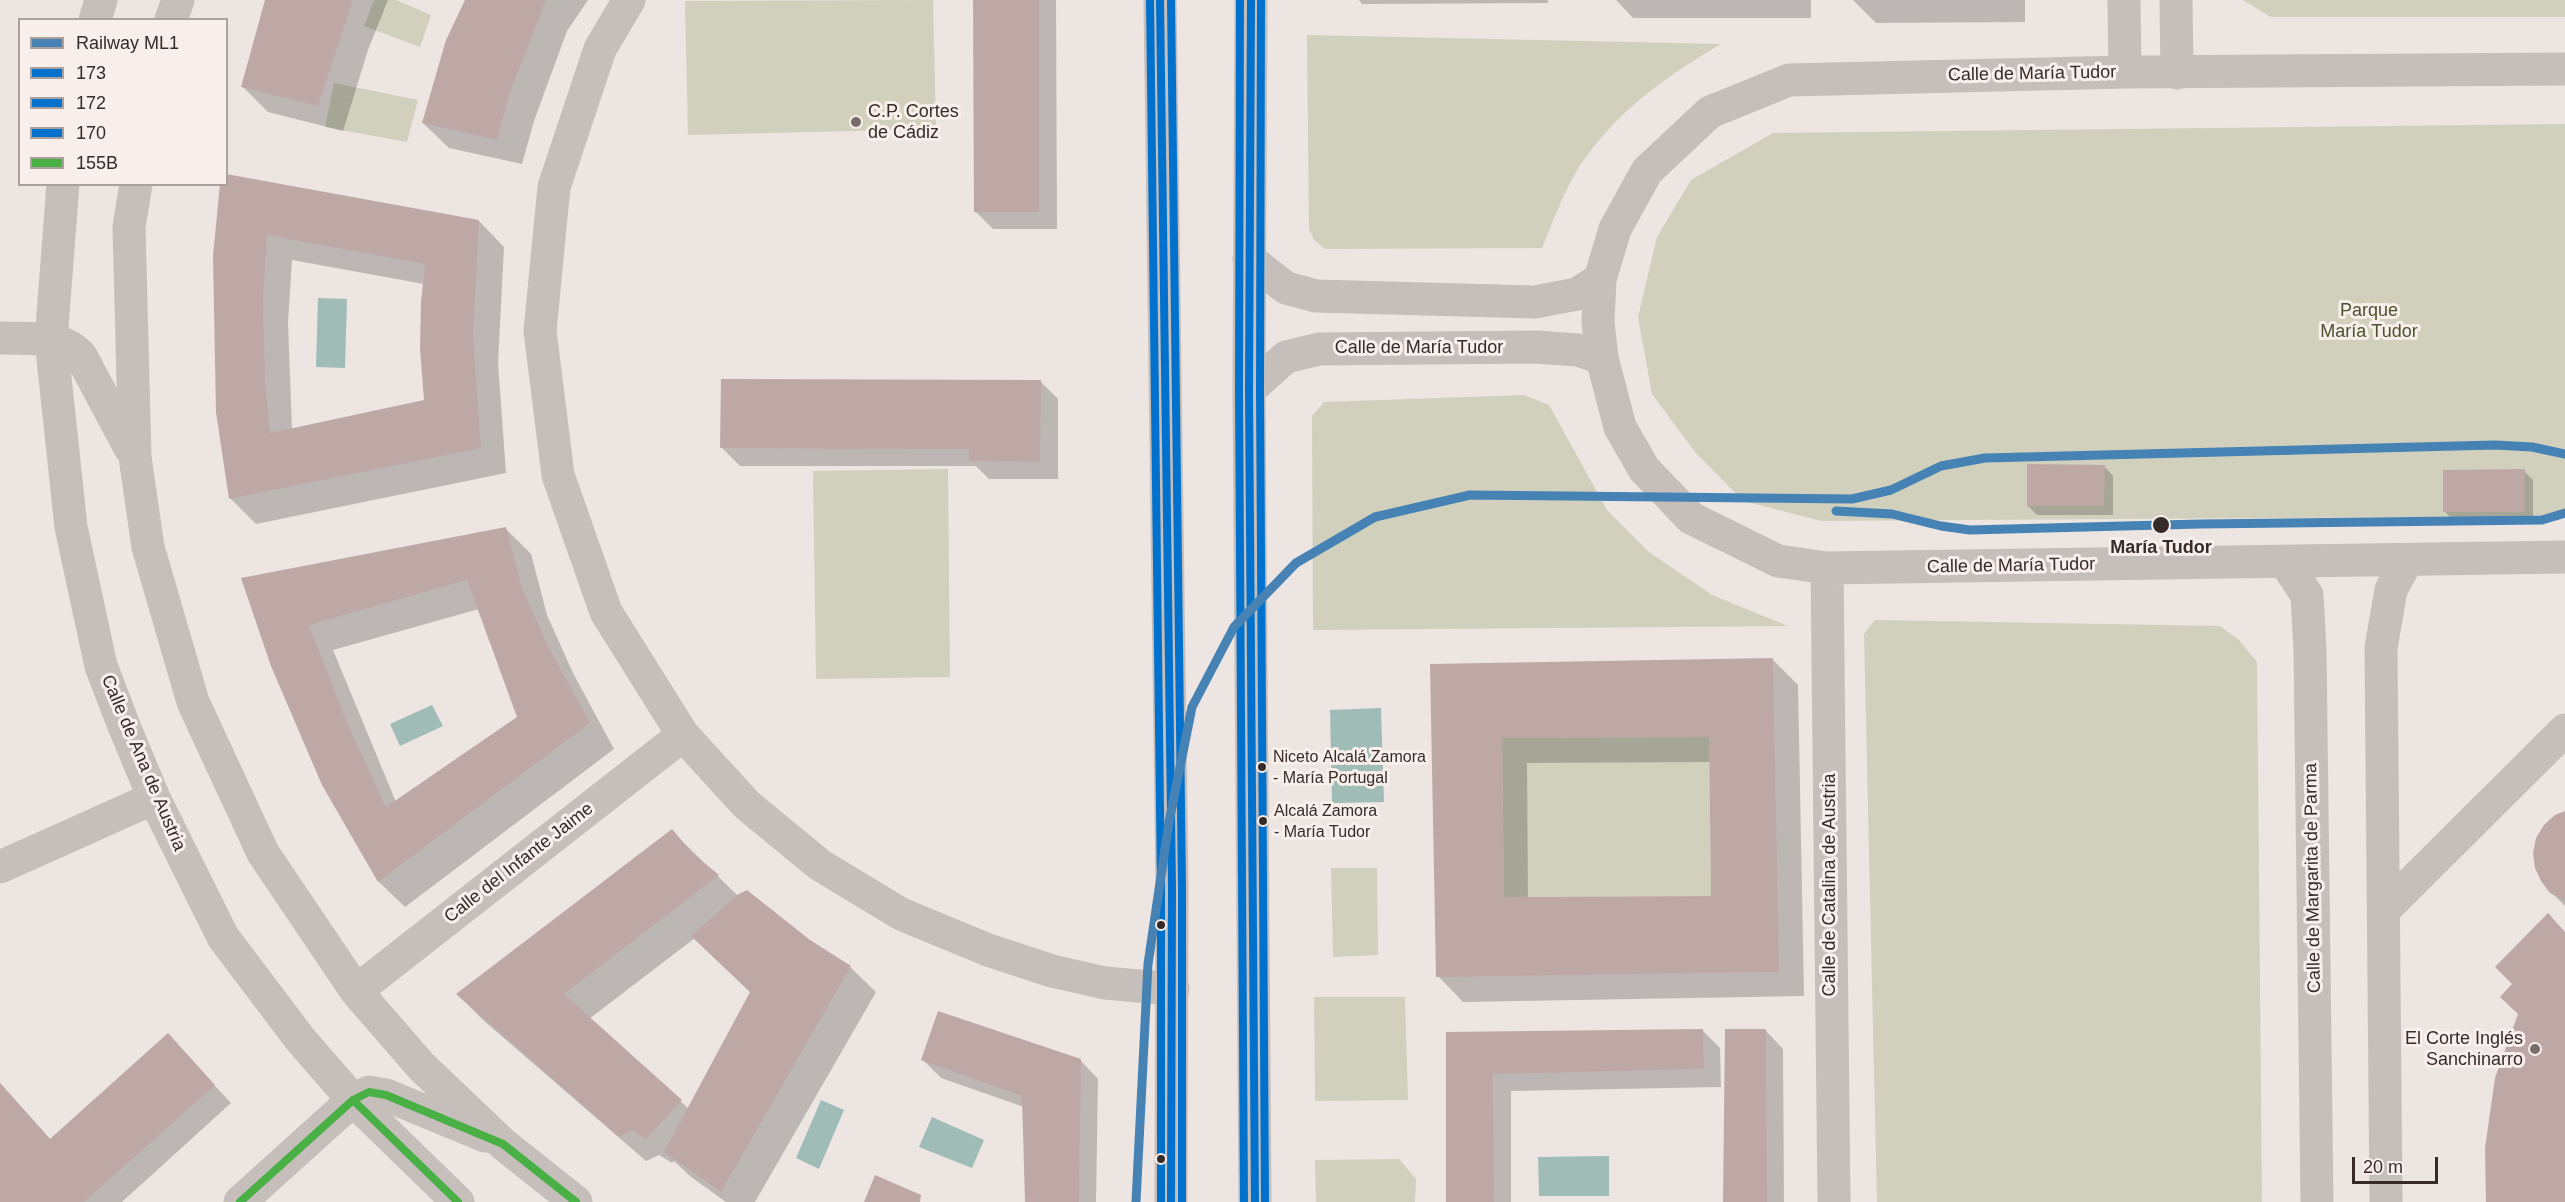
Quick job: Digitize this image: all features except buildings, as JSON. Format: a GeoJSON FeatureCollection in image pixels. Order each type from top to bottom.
{"type":"FeatureCollection","features":[{"type":"Feature","properties":{"kind":"street"},"geometry":{"type":"LineString","coordinates":[[96,18],[101,0]]}},
{"type":"Feature","properties":{"kind":"street"},"geometry":{"type":"LineString","coordinates":[[172,18],[178,0]]}},
{"type":"Feature","properties":{"kind":"street"},"geometry":{"type":"LineString","coordinates":[[629,0],[600,49],[554,187],[540,331],[558,475],[606,612],[683,735],[747,805],[811,857],[901,914],[988,950],[1052,971],[1105,983],[1173,989]]}},
{"type":"Feature","properties":{"kind":"street"},"geometry":{"type":"LineString","coordinates":[[1160,0],[1173,989],[1171,1202]]}},
{"type":"Feature","properties":{"kind":"street"},"geometry":{"type":"LineString","coordinates":[[1251,0],[1249,390],[1255,1202]]}},
{"type":"Feature","properties":{"kind":"street"},"geometry":{"type":"LineString","coordinates":[[2124,0],[2125,72]]}},
{"type":"Feature","properties":{"kind":"street"},"geometry":{"type":"LineString","coordinates":[[2176,0],[2177,73]]}},
{"type":"Feature","properties":{"kind":"street","name":"Calle de María Tudor"},"geometry":{"type":"LineString","coordinates":[[2565,69],[2125,72],[1789,80],[1710,112],[1647,171],[1614,229],[1600,279],[1598,322],[1602,358],[1620,427],[1644,470],[1691,518],[1778,561],[1827,568],[2565,557]]}},
{"type":"Feature","properties":{"kind":"street","name":"Calle de Ana de Austria"},"geometry":{"type":"LineString","coordinates":[[63,186],[51,340],[71,527],[101,666],[154,798],[224,937],[300,1039],[353,1100],[458,1202]]}},
{"type":"Feature","properties":{"kind":"street"},"geometry":{"type":"LineString","coordinates":[[136,186],[129,226],[135,457],[148,547],[193,702],[263,853],[356,991],[421,1066],[503,1144],[576,1202]]}},
{"type":"Feature","properties":{"kind":"street"},"geometry":{"type":"LineString","coordinates":[[1249,259],[1286,288],[1316,296],[1535,302],[1577,294],[1600,279]]}},
{"type":"Feature","properties":{"kind":"street"},"geometry":{"type":"LineString","coordinates":[[0,338],[51,340],[72,346],[81,356],[135,457]]}},
{"type":"Feature","properties":{"kind":"street","name":"Calle de María Tudor"},"geometry":{"type":"LineString","coordinates":[[1249,390],[1286,357],[1319,349],[1536,347],[1578,350],[1602,358]]}},
{"type":"Feature","properties":{"kind":"street"},"geometry":{"type":"LineString","coordinates":[[2385,1202],[2385,909],[2381,648],[2391,590],[2407,560]]}},
{"type":"Feature","properties":{"kind":"street","name":"Calle de Margarita de Parma"},"geometry":{"type":"LineString","coordinates":[[2285,561],[2307,595],[2310,650],[2317,1202]]}},
{"type":"Feature","properties":{"kind":"street","name":"Calle de Catalina de Austria"},"geometry":{"type":"LineString","coordinates":[[1827,568],[1834,1202]]}},
{"type":"Feature","properties":{"kind":"street"},"geometry":{"type":"LineString","coordinates":[[2385,909],[2565,730]]}},
{"type":"Feature","properties":{"kind":"street","name":"Calle del Infante Jaime"},"geometry":{"type":"LineString","coordinates":[[356,991],[683,735]]}},
{"type":"Feature","properties":{"kind":"street"},"geometry":{"type":"LineString","coordinates":[[0,867],[154,798]]}},
{"type":"Feature","properties":{"kind":"street"},"geometry":{"type":"LineString","coordinates":[[240,1202],[353,1100],[369,1092],[386,1095],[503,1144]]}},
{"type":"Feature","properties":{"kind":"green space"},"geometry":{"type":"Polygon","coordinates":[[[374,0],[396,0],[431,15],[420,47],[364,26],[374,0]]]}},
{"type":"Feature","properties":{"kind":"green space"},"geometry":{"type":"Polygon","coordinates":[[[933,0],[936,129],[688,135],[685,1],[933,0]]]}},
{"type":"Feature","properties":{"kind":"green space"},"geometry":{"type":"Polygon","coordinates":[[[2243,0],[2565,0],[2565,17],[2271,17],[2243,0]]]}},
{"type":"Feature","properties":{"kind":"green space"},"geometry":{"type":"Polygon","coordinates":[[[1307,35],[1721,44],[1649,92],[1602,137],[1574,176],[1542,248],[1325,249],[1314,240],[1309,229],[1307,35]]]}},
{"type":"Feature","properties":{"kind":"green space"},"geometry":{"type":"Polygon","coordinates":[[[334,83],[418,100],[407,142],[325,127],[334,83]]]}},
{"type":"Feature","properties":{"kind":"green space","name":"Parque María Tudor"},"geometry":{"type":"Polygon","coordinates":[[[2565,124],[2565,516],[1821,521],[1743,501],[1695,452],[1652,394],[1638,317],[1657,237],[1691,180],[1773,133],[2565,124]]]}},
{"type":"Feature","properties":{"kind":"green space"},"geometry":{"type":"Polygon","coordinates":[[[1524,395],[1549,405],[1607,510],[1649,552],[1712,595],[1788,626],[1313,630],[1312,416],[1324,402],[1524,395]]]}},
{"type":"Feature","properties":{"kind":"green space"},"geometry":{"type":"Polygon","coordinates":[[[948,469],[950,677],[816,679],[813,471],[948,469]]]}},
{"type":"Feature","properties":{"kind":"green space"},"geometry":{"type":"Polygon","coordinates":[[[1875,620],[2220,626],[2239,640],[2257,662],[2262,1202],[1877,1202],[1864,634],[1875,620]]]}},
{"type":"Feature","properties":{"kind":"green space"},"geometry":{"type":"Polygon","coordinates":[[[1709,737],[1711,896],[1504,897],[1502,738],[1709,737]]]}},
{"type":"Feature","properties":{"kind":"green space"},"geometry":{"type":"Polygon","coordinates":[[[1331,868],[1377,868],[1378,955],[1333,957],[1331,868]]]}},
{"type":"Feature","properties":{"kind":"green space"},"geometry":{"type":"Polygon","coordinates":[[[1314,997],[1405,997],[1408,1100],[1315,1101],[1314,997]]]}},
{"type":"Feature","properties":{"kind":"green space"},"geometry":{"type":"Polygon","coordinates":[[[1399,1159],[1416,1179],[1415,1202],[1316,1202],[1315,1160],[1399,1159]]]}},
{"type":"Feature","properties":{"kind":"water"},"geometry":{"type":"Polygon","coordinates":[[[318,298],[347,299],[345,368],[316,367],[318,298]]]}},
{"type":"Feature","properties":{"kind":"water"},"geometry":{"type":"Polygon","coordinates":[[[432,705],[443,726],[400,746],[390,724],[432,705]]]}},
{"type":"Feature","properties":{"kind":"water"},"geometry":{"type":"Polygon","coordinates":[[[1381,708],[1384,802],[1332,803],[1330,710],[1381,708]]]}},
{"type":"Feature","properties":{"kind":"water"},"geometry":{"type":"Polygon","coordinates":[[[821,1100],[844,1110],[819,1169],[796,1158],[821,1100]]]}},
{"type":"Feature","properties":{"kind":"water"},"geometry":{"type":"Polygon","coordinates":[[[932,1117],[984,1140],[972,1168],[919,1147],[932,1117]]]}},
{"type":"Feature","properties":{"kind":"water"},"geometry":{"type":"Polygon","coordinates":[[[1609,1156],[1609,1196],[1539,1196],[1538,1157],[1609,1156]]]}},
{"type":"Feature","properties":{"kind":"rail line","name":"ML1"},"geometry":{"type":"LineString","coordinates":[[1136,1202],[1148,964],[1169,822],[1192,707],[1234,627],[1296,563],[1375,517],[1470,495],[1852,499],[1891,490],[1941,466],[1985,458],[2495,445],[2532,447],[2565,454]]}},
{"type":"Feature","properties":{"kind":"rail line","name":"ML1"},"geometry":{"type":"LineString","coordinates":[[1836,511],[1892,514],[1941,526],[1970,530],[2200,524],[2542,520],[2565,513]]}},
{"type":"Feature","properties":{"kind":"transit line","name":"172"},"geometry":{"type":"LineString","coordinates":[[1150,0],[1161,887],[1161,1202]]}},
{"type":"Feature","properties":{"kind":"transit line","name":"173"},"geometry":{"type":"LineString","coordinates":[[1160,0],[1172,887],[1171,1202]]}},
{"type":"Feature","properties":{"kind":"transit line","name":"170"},"geometry":{"type":"LineString","coordinates":[[1171,0],[1182,887],[1182,1202]]}},
{"type":"Feature","properties":{"kind":"transit line","name":"172"},"geometry":{"type":"LineString","coordinates":[[1240,0],[1239,390],[1244,1202]]}},
{"type":"Feature","properties":{"kind":"transit line","name":"173"},"geometry":{"type":"LineString","coordinates":[[1251,0],[1249,390],[1255,1202]]}},
{"type":"Feature","properties":{"kind":"transit line","name":"170"},"geometry":{"type":"LineString","coordinates":[[1261,0],[1260,390],[1265,1202]]}},
{"type":"Feature","properties":{"kind":"transit line","name":"155B"},"geometry":{"type":"LineString","coordinates":[[240,1202],[353,1100],[369,1092],[386,1095],[503,1144],[576,1202]]}},
{"type":"Feature","properties":{"kind":"transit line","name":"155B"},"geometry":{"type":"LineString","coordinates":[[353,1100],[458,1202]]}},
{"type":"Feature","properties":{"kind":"place","name":"C.P. Cortes de Cádiz"},"geometry":{"type":"Point","coordinates":[856,122]}},
{"type":"Feature","properties":{"kind":"place","name":"María Tudor"},"geometry":{"type":"Point","coordinates":[2161,525]}},
{"type":"Feature","properties":{"kind":"place","name":"Niceto Alcalá Zamora - María Portugal"},"geometry":{"type":"Point","coordinates":[1262,767]}},
{"type":"Feature","properties":{"kind":"place","name":"Alcalá Zamora - María Tudor"},"geometry":{"type":"Point","coordinates":[1263,821]}},
{"type":"Feature","properties":{"kind":"place","name":"El Corte Inglés Sanchinarro"},"geometry":{"type":"Point","coordinates":[2535,1049]}}]}
